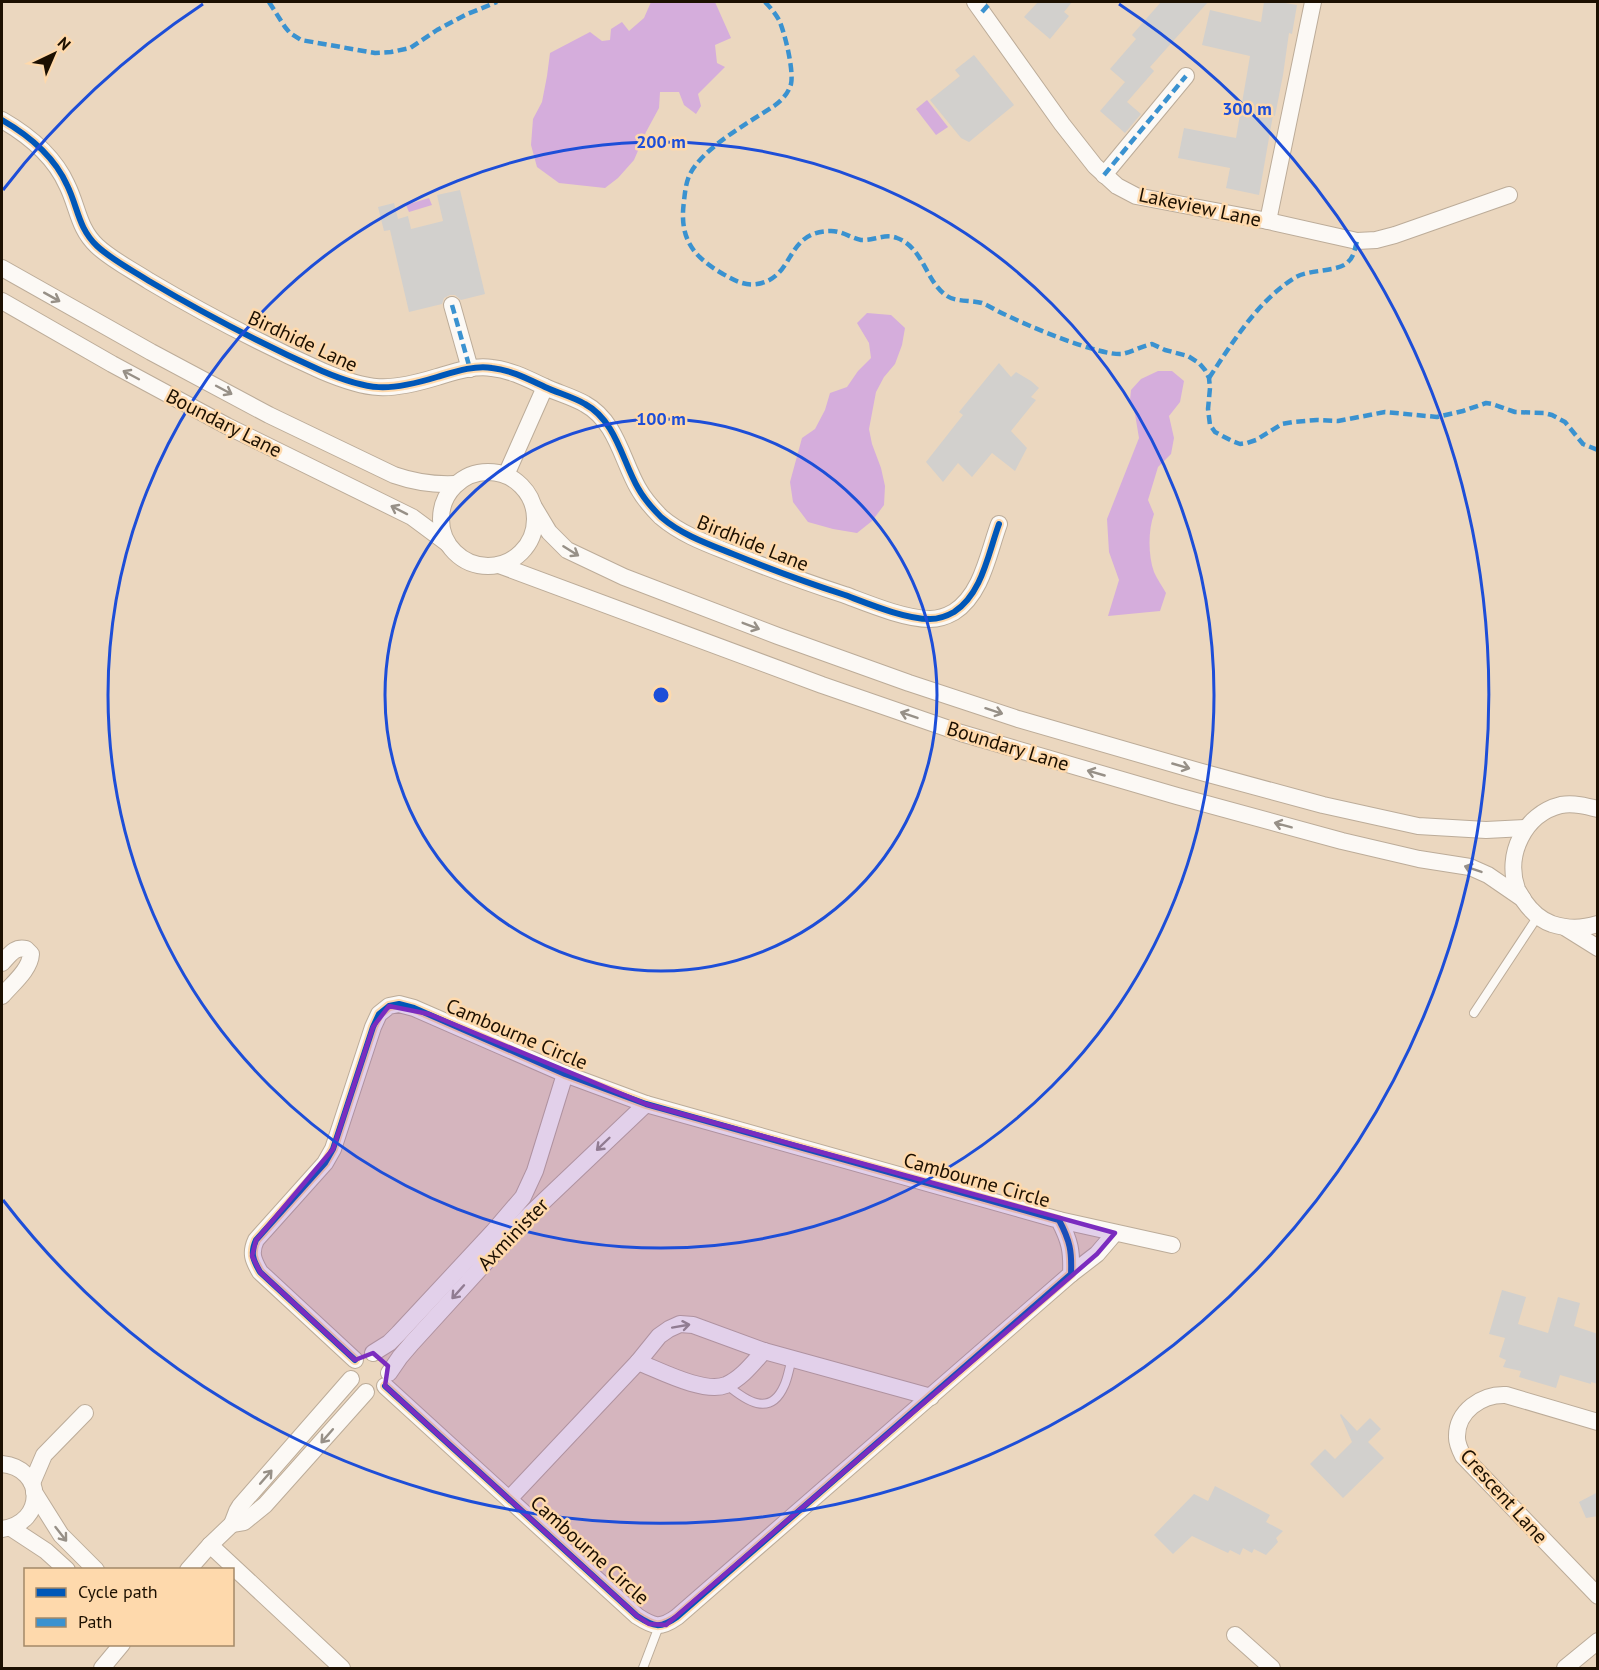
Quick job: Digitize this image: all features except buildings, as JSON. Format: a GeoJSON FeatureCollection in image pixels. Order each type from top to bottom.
{"type":"FeatureCollection","features":[{"type":"Feature","properties":{"kind":"street"},"geometry":{"type":"LineString","coordinates":[[1268,221],[1313,2]]}},
{"type":"Feature","properties":{"kind":"street","name":"Lakeview Lane"},"geometry":{"type":"LineString","coordinates":[[983,5],[1062,124],[1104,175],[1117,186],[1136,195],[1357,241],[1376,240],[1395,235],[1509,195]]}},
{"type":"Feature","properties":{"kind":"street"},"geometry":{"type":"LineString","coordinates":[[1104,175],[1186,76]]}},
{"type":"Feature","properties":{"kind":"street","name":"Birdhide Lane"},"geometry":{"type":"LineString","coordinates":[[2,120],[27,136],[62,173],[69,187],[79,220],[86,234],[98,248],[174,295],[320,370],[363,386],[395,388],[454,372],[492,368],[525,377],[582,402],[600,415],[616,438],[638,487],[648,503],[664,519],[696,539],[885,609],[931,619],[953,613],[975,590],[999,524]]}},
{"type":"Feature","properties":{"kind":"street","name":"Boundary Lane"},"geometry":{"type":"LineString","coordinates":[[2,268],[269,415],[393,475],[412,481],[455,484]]}},
{"type":"Feature","properties":{"kind":"street","name":"Boundary Lane"},"geometry":{"type":"LineString","coordinates":[[2,302],[227,426],[412,517],[447,543]]}},
{"type":"Feature","properties":{"kind":"street"},"geometry":{"type":"LineString","coordinates":[[452,305],[470,369]]}},
{"type":"Feature","properties":{"kind":"street"},"geometry":{"type":"LineString","coordinates":[[506,475],[545,387]]}},
{"type":"Feature","properties":{"kind":"street"},"geometry":{"type":"LineString","coordinates":[[485,471],[506,475],[516,480],[527,492],[534,507],[536,522],[532,537],[513,560],[500,565],[484,566],[470,562],[457,554],[447,543],[441,529],[441,513],[445,497],[455,484],[469,475],[485,471]]}},
{"type":"Feature","properties":{"kind":"street","name":"Boundary Lane"},"geometry":{"type":"LineString","coordinates":[[534,507],[549,532],[567,550],[624,577],[778,636],[1018,719],[1323,805],[1418,826],[1486,830],[1525,828]]}},
{"type":"Feature","properties":{"kind":"street","name":"Boundary Lane"},"geometry":{"type":"LineString","coordinates":[[500,565],[822,685],[961,733],[1342,841],[1419,859],[1470,867],[1488,875],[1523,899]]}},
{"type":"Feature","properties":{"kind":"street"},"geometry":{"type":"LineString","coordinates":[[1598,809],[1582,804],[1561,806],[1541,814],[1525,828],[1515,848],[1513,869],[1517,890],[1529,908],[1546,921],[1566,928],[1598,948]]}},
{"type":"Feature","properties":{"kind":"street"},"geometry":{"type":"LineString","coordinates":[[1566,928],[1586,928],[1598,924]]}},
{"type":"Feature","properties":{"kind":"street"},"geometry":{"type":"LineString","coordinates":[[2,963],[18,948],[26,949],[31,954],[29,963],[2,996]]}},
{"type":"Feature","properties":{"kind":"street","name":"Cambourne Circle"},"geometry":{"type":"LineString","coordinates":[[355,1360],[260,1272],[252,1256],[253,1247],[256,1240],[320,1170],[333,1149],[373,1027],[379,1014],[389,1006],[399,1004],[414,1008],[565,1074],[646,1104],[1059,1220],[1068,1238],[1071,1274],[666,1625],[649,1624],[637,1616],[509,1499],[387,1379]]}},
{"type":"Feature","properties":{"kind":"street","name":"Axminister"},"geometry":{"type":"LineString","coordinates":[[373,1353],[389,1343],[399,1333],[494,1232],[523,1197],[535,1171],[565,1074]]}},
{"type":"Feature","properties":{"kind":"street","name":"Axminister"},"geometry":{"type":"LineString","coordinates":[[387,1379],[400,1357],[412,1343],[526,1218],[646,1104]]}},
{"type":"Feature","properties":{"kind":"street"},"geometry":{"type":"LineString","coordinates":[[1059,1220],[1172,1245]]}},
{"type":"Feature","properties":{"kind":"street"},"geometry":{"type":"LineString","coordinates":[[1071,1274],[1096,1254],[1115,1233]]}},
{"type":"Feature","properties":{"kind":"street"},"geometry":{"type":"LineString","coordinates":[[509,1499],[638,1362],[659,1336],[680,1324],[693,1325],[764,1351],[931,1397]]}},
{"type":"Feature","properties":{"kind":"street"},"geometry":{"type":"LineString","coordinates":[[638,1362],[686,1382],[718,1387],[738,1378],[764,1351]]}},
{"type":"Feature","properties":{"kind":"street"},"geometry":{"type":"LineString","coordinates":[[366,1353],[373,1353],[385,1360],[388,1366],[387,1379],[379,1390],[366,1392],[354,1385],[350,1372],[355,1360],[366,1353]]}},
{"type":"Feature","properties":{"kind":"street"},"geometry":{"type":"LineString","coordinates":[[189,1568],[232,1524],[240,1506],[351,1379]]}},
{"type":"Feature","properties":{"kind":"street"},"geometry":{"type":"LineString","coordinates":[[232,1524],[244,1522],[265,1505],[366,1392]]}},
{"type":"Feature","properties":{"kind":"street","name":"Crescent Lane"},"geometry":{"type":"LineString","coordinates":[[1598,1422],[1506,1395],[1494,1395],[1476,1403],[1465,1413],[1457,1437],[1463,1456],[1598,1596]]}},
{"type":"Feature","properties":{"kind":"street"},"geometry":{"type":"LineString","coordinates":[[6,1528],[19,1524],[26,1518],[34,1502],[33,1488],[44,1455],[85,1413]]}},
{"type":"Feature","properties":{"kind":"street"},"geometry":{"type":"LineString","coordinates":[[6,1465],[44,1455]]}},
{"type":"Feature","properties":{"kind":"street"},"geometry":{"type":"LineString","coordinates":[[6,1465],[20,1469],[27,1476],[61,1535],[95,1568]]}},
{"type":"Feature","properties":{"kind":"street"},"geometry":{"type":"LineString","coordinates":[[6,1528],[46,1551],[65,1568]]}},
{"type":"Feature","properties":{"kind":"street"},"geometry":{"type":"LineString","coordinates":[[210,1545],[342,1668]]}},
{"type":"Feature","properties":{"kind":"street"},"geometry":{"type":"LineString","coordinates":[[1235,1635],[1272,1668]]}},
{"type":"Feature","properties":{"kind":"street"},"geometry":{"type":"LineString","coordinates":[[1566,1668],[1598,1641]]}},
{"type":"Feature","properties":{"kind":"street"},"geometry":{"type":"LineString","coordinates":[[102,1668],[120,1646]]}},
{"type":"Feature","properties":{"kind":"lane"},"geometry":{"type":"LineString","coordinates":[[1474,1012],[1538,915]]}},
{"type":"Feature","properties":{"kind":"lane"},"geometry":{"type":"LineString","coordinates":[[726,1384],[743,1398],[757,1404],[770,1403],[784,1386],[792,1359]]}},
{"type":"Feature","properties":{"kind":"lane"},"geometry":{"type":"LineString","coordinates":[[643,1668],[659,1626]]}},
{"type":"Feature","properties":{"kind":"highlighted area"},"geometry":{"type":"Polygon","coordinates":[[[389,1006],[429,1014],[646,1104],[1115,1233],[1097,1254],[666,1625],[649,1624],[637,1616],[385,1386],[388,1366],[373,1353],[355,1360],[260,1272],[252,1256],[256,1240],[333,1149],[373,1027],[389,1006]]]}},
{"type":"Feature","properties":{"kind":"shaded area"},"geometry":{"type":"Polygon","coordinates":[[[651,2],[715,2],[731,38],[715,45],[717,63],[725,67],[698,94],[701,106],[696,114],[684,105],[679,92],[660,92],[659,108],[634,160],[618,178],[605,188],[559,183],[537,167],[531,145],[533,119],[542,102],[550,53],[590,32],[602,41],[610,40],[611,29],[622,22],[629,31],[644,18],[651,2]]]}},
{"type":"Feature","properties":{"kind":"shaded area"},"geometry":{"type":"Polygon","coordinates":[[[927,100],[948,127],[936,135],[916,109],[927,100]]]}},
{"type":"Feature","properties":{"kind":"shaded area"},"geometry":{"type":"Polygon","coordinates":[[[429,198],[432,205],[409,212],[406,205],[429,198]]]}},
{"type":"Feature","properties":{"kind":"shaded area"},"geometry":{"type":"Polygon","coordinates":[[[867,313],[891,315],[905,328],[895,364],[884,377],[876,392],[869,429],[885,486],[884,505],[872,521],[857,533],[808,522],[793,502],[790,482],[802,438],[815,429],[825,410],[830,393],[847,387],[871,358],[869,343],[857,323],[867,313]]]}},
{"type":"Feature","properties":{"kind":"shaded area"},"geometry":{"type":"Polygon","coordinates":[[[1158,371],[1172,371],[1184,381],[1180,402],[1169,416],[1174,438],[1171,454],[1158,467],[1148,500],[1154,514],[1150,535],[1152,565],[1166,593],[1160,611],[1108,616],[1119,580],[1109,552],[1107,519],[1139,438],[1130,400],[1131,390],[1141,379],[1158,371]]]}},
{"type":"Feature","properties":{"kind":"marked path"},"geometry":{"type":"LineString","coordinates":[[269,2],[290,33],[301,40],[375,53],[410,48],[465,15],[497,2]]}},
{"type":"Feature","properties":{"kind":"marked path"},"geometry":{"type":"LineString","coordinates":[[765,2],[779,20],[784,34],[792,78],[790,88],[777,104],[705,154],[690,174],[685,194],[684,225],[690,245],[703,260],[727,276],[748,284],[769,280],[785,265],[797,246],[805,238],[816,233],[835,231],[861,240],[892,237],[913,249],[940,290],[951,298],[982,303],[1047,333],[1098,350],[1122,354],[1152,344],[1188,356],[1199,363],[1209,378],[1210,425],[1215,432],[1240,444],[1256,440],[1282,424],[1293,422],[1338,421],[1385,412],[1437,417],[1486,403],[1515,412],[1552,415],[1565,422],[1583,444],[1598,450]]}},
{"type":"Feature","properties":{"kind":"marked path"},"geometry":{"type":"LineString","coordinates":[[982,12],[991,2]]}},
{"type":"Feature","properties":{"kind":"marked path"},"geometry":{"type":"LineString","coordinates":[[1104,175],[1186,76]]}},
{"type":"Feature","properties":{"kind":"marked path"},"geometry":{"type":"LineString","coordinates":[[1209,378],[1247,323],[1270,297],[1282,286],[1302,274],[1344,265],[1352,258],[1357,241]]}},
{"type":"Feature","properties":{"kind":"marked path"},"geometry":{"type":"LineString","coordinates":[[452,305],[470,369]]}},
{"type":"Feature","properties":{"kind":"cycle path"},"geometry":{"type":"LineString","coordinates":[[2,120],[31,140],[62,174],[82,225],[97,246],[149,281],[256,340],[338,378],[366,386],[405,385],[485,367],[513,373],[580,402],[596,411],[604,420],[638,488],[654,510],[678,529],[714,547],[887,610],[910,617],[933,619],[954,612],[971,595],[983,572],[999,524]]}},
{"type":"Feature","properties":{"kind":"cycle path"},"geometry":{"type":"LineString","coordinates":[[355,1360],[260,1272],[254,1260],[253,1249],[256,1240],[325,1163],[333,1149],[379,1014],[389,1006],[399,1004],[414,1008],[565,1074],[646,1104],[1059,1220],[1070,1246],[1071,1274],[677,1617],[661,1625],[653,1624],[637,1616],[385,1386]]}}]}
